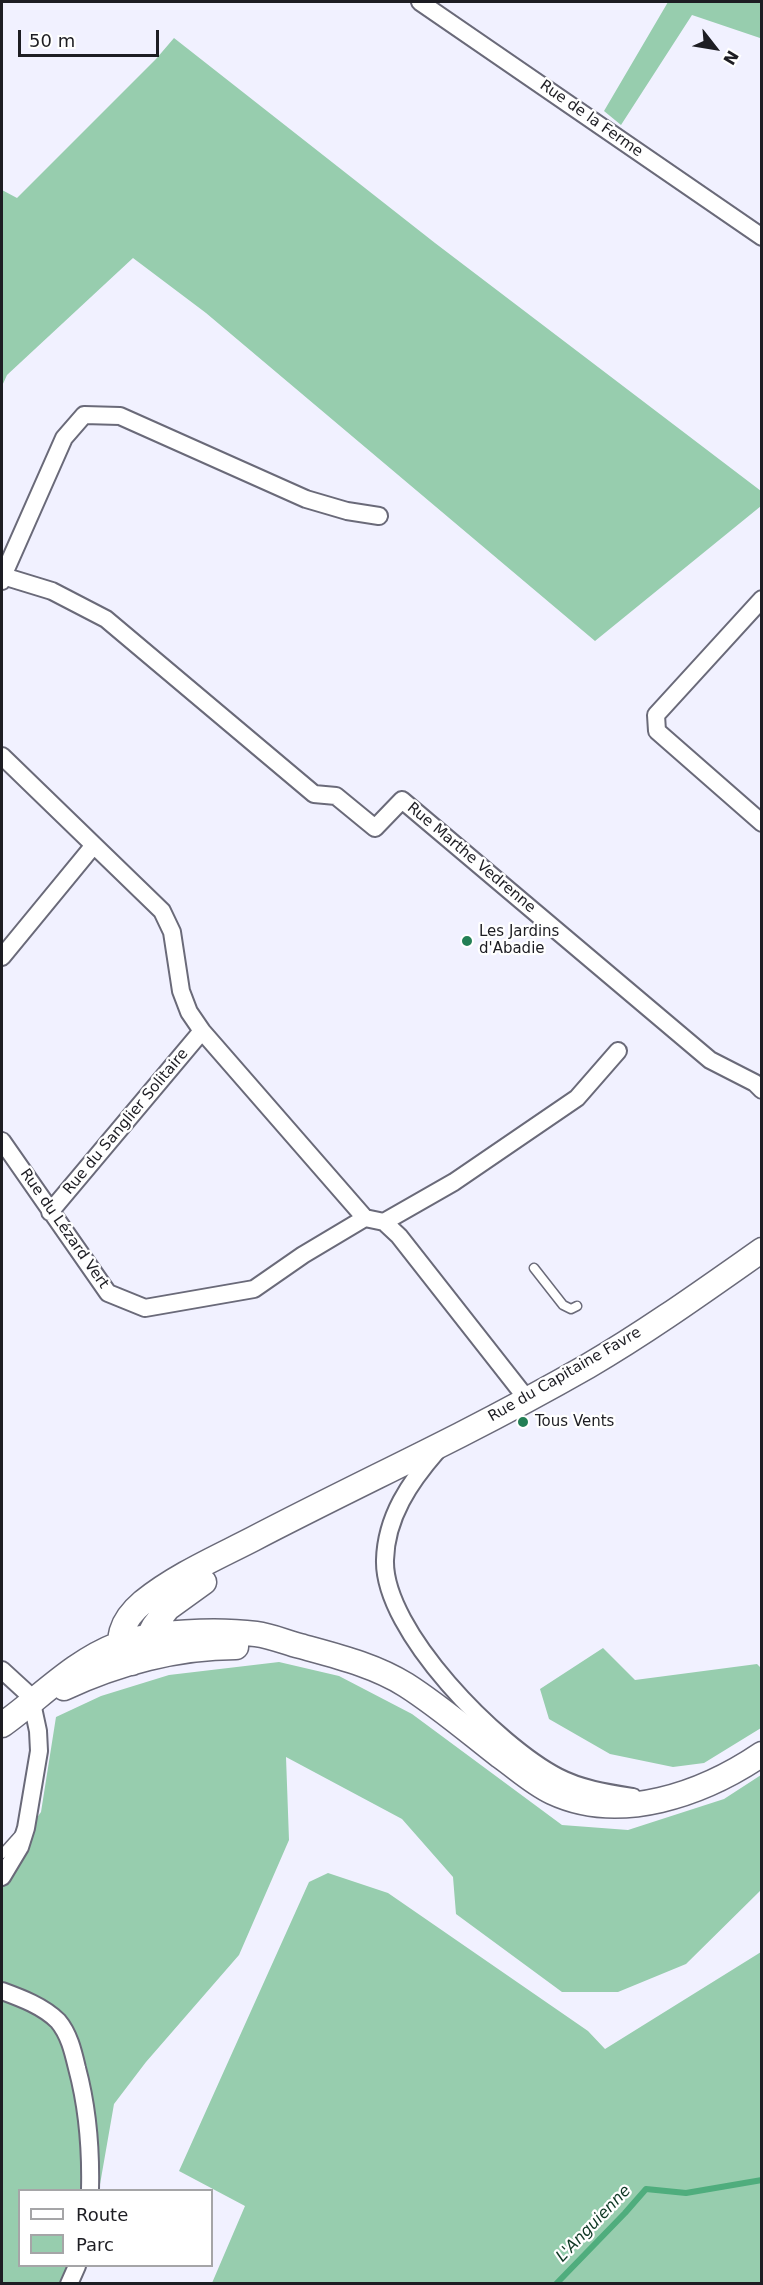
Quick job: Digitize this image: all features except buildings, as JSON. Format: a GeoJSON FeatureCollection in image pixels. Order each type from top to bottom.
{"type":"FeatureCollection","features":[{"type":"Feature","properties":{"kind":"street","name":"Rue de la Ferme"},"geometry":{"type":"LineString","coordinates":[[420,2],[762,237]]}},
{"type":"Feature","properties":{"kind":"street"},"geometry":{"type":"LineString","coordinates":[[2,578],[64,438],[84,415],[120,416],[306,499],[347,511],[379,516]]}},
{"type":"Feature","properties":{"kind":"street","name":"Rue Marthe Vedrenne"},"geometry":{"type":"LineString","coordinates":[[2,578],[52,591],[106,619],[314,794],[336,796],[375,828],[402,800],[710,1060],[755,1083],[762,1090]]}},
{"type":"Feature","properties":{"kind":"street"},"geometry":{"type":"LineString","coordinates":[[762,599],[656,715],[657,731],[762,823]]}},
{"type":"Feature","properties":{"kind":"street"},"geometry":{"type":"LineString","coordinates":[[2,756],[162,911],[172,932],[181,992],[189,1012],[202,1031],[364,1218],[384,1222],[399,1236],[527,1399]]}},
{"type":"Feature","properties":{"kind":"street"},"geometry":{"type":"LineString","coordinates":[[2,957],[94,844]]}},
{"type":"Feature","properties":{"kind":"street","name":"Rue du Sanglier Solitaire"},"geometry":{"type":"LineString","coordinates":[[50,1212],[202,1031]]}},
{"type":"Feature","properties":{"kind":"street"},"geometry":{"type":"LineString","coordinates":[[384,1222],[454,1182],[577,1098],[618,1051]]}},
{"type":"Feature","properties":{"kind":"street","name":"Rue du Lézard Vert"},"geometry":{"type":"LineString","coordinates":[[2,1141],[108,1293],[145,1308],[254,1289],[303,1255],[364,1218]]}},
{"type":"Feature","properties":{"kind":"street","name":"Rue du Capitaine Favre"},"geometry":{"type":"LineString","coordinates":[[125,1654],[123,1629],[133,1612],[158,1591],[219,1556],[445,1442],[589,1366],[762,1250]]}},
{"type":"Feature","properties":{"kind":"street"},"geometry":{"type":"LineString","coordinates":[[445,1442],[418,1473],[404,1495],[388,1532],[384,1561],[396,1605],[423,1654],[444,1680],[478,1714],[545,1769],[579,1785],[657,1802]]}},
{"type":"Feature","properties":{"kind":"street","name":"Rue du Capitaine Favre"},"geometry":{"type":"LineString","coordinates":[[149,1638],[159,1619],[177,1600],[359,1484]]}},
{"type":"Feature","properties":{"kind":"street"},"geometry":{"type":"LineString","coordinates":[[32,1703],[62,1689],[93,1666],[125,1654],[149,1638],[217,1632],[256,1634],[360,1663],[404,1684],[527,1776],[571,1800],[598,1805],[623,1806],[657,1802],[729,1773],[762,1754]]}},
{"type":"Feature","properties":{"kind":"street"},"geometry":{"type":"LineString","coordinates":[[2,1725],[91,1656],[220,1647],[300,1646]]}},
{"type":"Feature","properties":{"kind":"street"},"geometry":{"type":"LineString","coordinates":[[2,1670],[26,1692],[32,1703],[38,1731],[39,1751],[26,1828],[20,1847],[2,1877]]}},
{"type":"Feature","properties":{"kind":"street"},"geometry":{"type":"LineString","coordinates":[[2,1991],[42,2009],[59,2022],[70,2042],[86,2100],[91,2151],[90,2189]]}},
{"type":"Feature","properties":{"kind":"street"},"geometry":{"type":"LineString","coordinates":[[69,2283],[76,2267]]}},
{"type":"Feature","properties":{"kind":"lane"},"geometry":{"type":"LineString","coordinates":[[534,1268],[563,1305],[571,1309],[577,1306]]}},
{"type":"Feature","properties":{"kind":"lane"},"geometry":{"type":"LineString","coordinates":[[2,1854],[26,1828]]}},
{"type":"Feature","properties":{"kind":"green space"},"geometry":{"type":"Polygon","coordinates":[[[668,2],[761,2],[761,37],[692,15],[621,125],[604,111],[668,2]]]}},
{"type":"Feature","properties":{"kind":"green space"},"geometry":{"type":"Polygon","coordinates":[[[174,38],[435,243],[761,491],[761,506],[595,641],[206,313],[133,258],[7,375],[2,386],[2,190],[17,198],[156,59],[174,38]]]}},
{"type":"Feature","properties":{"kind":"green space"},"geometry":{"type":"Polygon","coordinates":[[[603,1648],[635,1680],[757,1664],[761,1668],[761,1728],[704,1763],[673,1767],[610,1754],[549,1719],[540,1689],[603,1648]]]}},
{"type":"Feature","properties":{"kind":"green space"},"geometry":{"type":"Polygon","coordinates":[[[279,1662],[339,1676],[412,1714],[562,1825],[628,1830],[724,1799],[761,1775],[761,1890],[686,1964],[618,1992],[562,1992],[456,1914],[453,1877],[402,1819],[286,1757],[289,1840],[239,1955],[146,2062],[114,2104],[99,2189],[18,2189],[18,2267],[68,2267],[60,2283],[2,2284],[2,1867],[41,1812],[56,1717],[101,1696],[169,1675],[279,1662]]]}},
{"type":"Feature","properties":{"kind":"green space"},"geometry":{"type":"Polygon","coordinates":[[[328,1873],[388,1893],[588,2031],[605,2049],[761,1952],[761,2283],[212,2283],[245,2206],[179,2171],[309,1882],[328,1873]]]}},
{"type":"Feature","properties":{"kind":"waterway","name":"L'Anguienne"},"geometry":{"type":"LineString","coordinates":[[556,2284],[646,2189],[686,2193],[762,2180]]}},
{"type":"Feature","properties":{"kind":"place","name":"Les Jardins d'Abadie"},"geometry":{"type":"Point","coordinates":[467,941]}},
{"type":"Feature","properties":{"kind":"place","name":"Tous Vents"},"geometry":{"type":"Point","coordinates":[523,1422]}}]}
